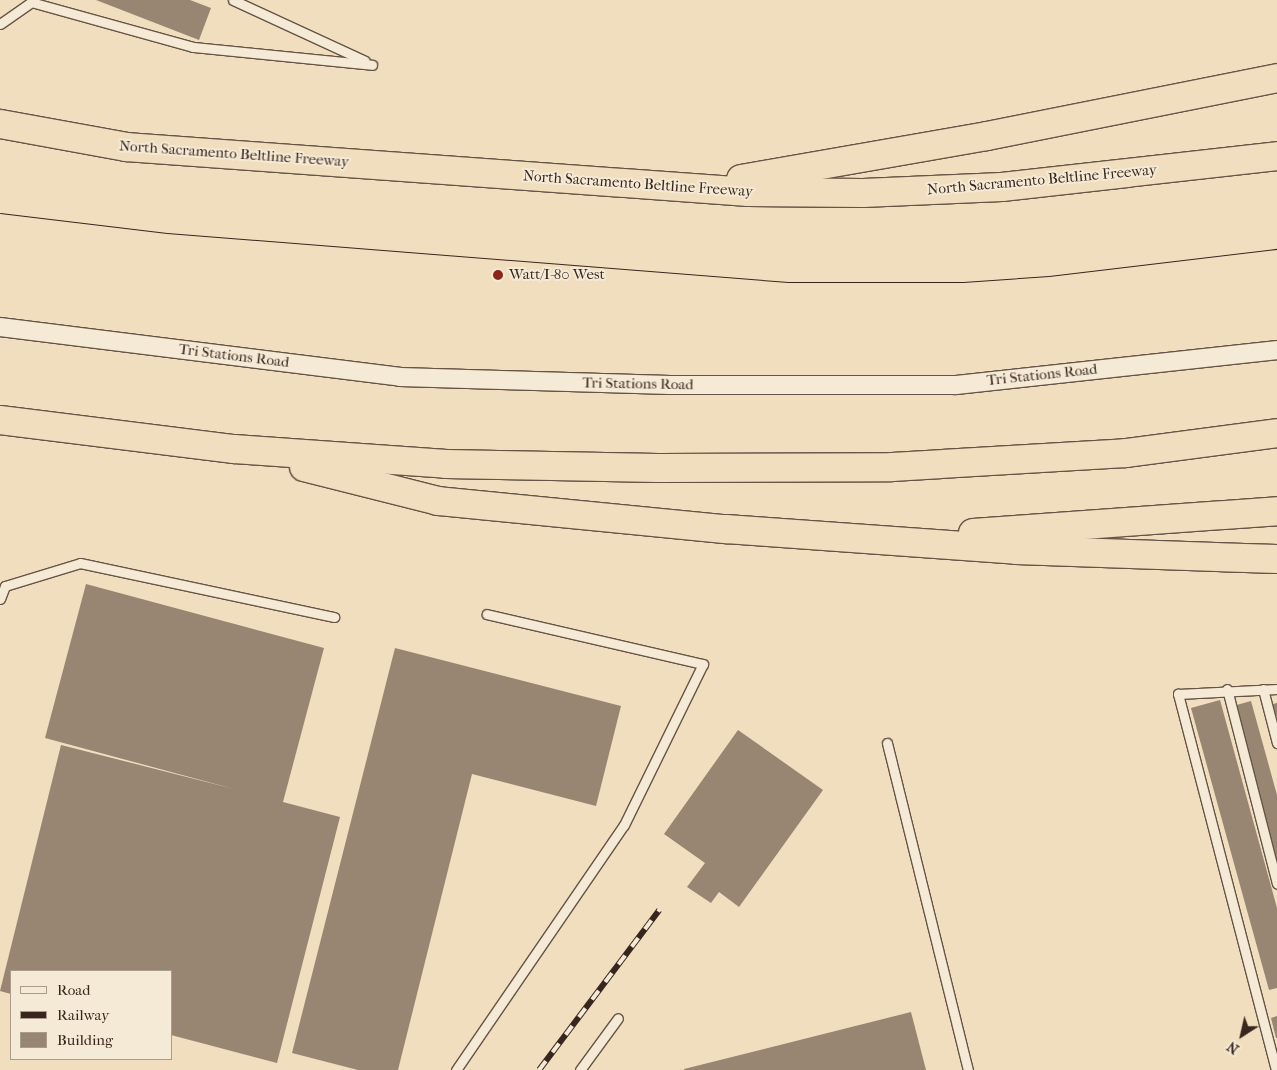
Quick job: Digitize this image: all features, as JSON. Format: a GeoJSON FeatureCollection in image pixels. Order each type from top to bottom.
{"type":"FeatureCollection","features":[{"type":"Feature","properties":{"kind":"highway"},"geometry":{"type":"LineString","coordinates":[[682,188],[987,136],[1277,78]]}},
{"type":"Feature","properties":{"kind":"highway","name":"North Sacramento Beltline Freeway"},"geometry":{"type":"LineString","coordinates":[[0,124],[126,147],[682,188],[815,193],[963,189],[1277,156]]}},
{"type":"Feature","properties":{"kind":"highway"},"geometry":{"type":"LineString","coordinates":[[0,420],[234,449],[446,464],[892,467],[1126,453],[1277,433]]}},
{"type":"Feature","properties":{"kind":"highway"},"geometry":{"type":"LineString","coordinates":[[234,449],[438,501],[1016,550],[1277,559]]}},
{"type":"Feature","properties":{"kind":"highway"},"geometry":{"type":"LineString","coordinates":[[876,539],[1277,511]]}},
{"type":"Feature","properties":{"kind":"street","name":"Tri Stations Road"},"geometry":{"type":"LineString","coordinates":[[0,327],[400,377],[670,385],[956,384],[1277,350]]}},
{"type":"Feature","properties":{"kind":"lane"},"geometry":{"type":"LineString","coordinates":[[0,24],[31,2],[193,47],[372,65],[233,0]]}},
{"type":"Feature","properties":{"kind":"lane"},"geometry":{"type":"LineString","coordinates":[[0,600],[5,586],[80,563],[334,617]]}},
{"type":"Feature","properties":{"kind":"lane"},"geometry":{"type":"LineString","coordinates":[[456,1070],[624,825],[703,664],[487,614]]}},
{"type":"Feature","properties":{"kind":"lane"},"geometry":{"type":"LineString","coordinates":[[1276,1070],[1178,694],[1227,689],[1277,689]]}},
{"type":"Feature","properties":{"kind":"lane"},"geometry":{"type":"LineString","coordinates":[[1227,689],[1277,884]]}},
{"type":"Feature","properties":{"kind":"lane"},"geometry":{"type":"LineString","coordinates":[[1263,689],[1277,743]]}},
{"type":"Feature","properties":{"kind":"lane"},"geometry":{"type":"LineString","coordinates":[[887,743],[968,1070]]}},
{"type":"Feature","properties":{"kind":"lane"},"geometry":{"type":"LineString","coordinates":[[580,1070],[618,1018]]}},
{"type":"Feature","properties":{"kind":"building"},"geometry":{"type":"Polygon","coordinates":[[[96,0],[190,0],[211,8],[199,40],[96,0]]]}},
{"type":"Feature","properties":{"kind":"building"},"geometry":{"type":"Polygon","coordinates":[[[86,584],[324,648],[283,802],[340,817],[277,1063],[172,1035],[172,970],[10,970],[10,994],[0,991],[61,745],[234,789],[45,738],[86,584]]]}},
{"type":"Feature","properties":{"kind":"building"},"geometry":{"type":"Polygon","coordinates":[[[395,648],[621,706],[596,806],[472,774],[398,1070],[358,1070],[292,1053],[395,648]]]}},
{"type":"Feature","properties":{"kind":"building"},"geometry":{"type":"Polygon","coordinates":[[[1220,700],[1277,908],[1277,988],[1269,990],[1191,708],[1220,700]]]}},
{"type":"Feature","properties":{"kind":"building"},"geometry":{"type":"Polygon","coordinates":[[[1251,701],[1277,795],[1277,862],[1233,706],[1251,701]]]}},
{"type":"Feature","properties":{"kind":"building"},"geometry":{"type":"Polygon","coordinates":[[[1277,703],[1277,716],[1276,716],[1273,704],[1277,703]]]}},
{"type":"Feature","properties":{"kind":"building"},"geometry":{"type":"Polygon","coordinates":[[[738,730],[823,790],[739,907],[719,892],[711,903],[687,887],[705,863],[664,834],[738,730]]]}},
{"type":"Feature","properties":{"kind":"building"},"geometry":{"type":"Polygon","coordinates":[[[911,1012],[926,1070],[684,1070],[684,1069],[911,1012]]]}},
{"type":"Feature","properties":{"kind":"building"},"geometry":{"type":"Polygon","coordinates":[[[1277,1016],[1277,1038],[1276,1038],[1271,1018],[1277,1016]]]}},
{"type":"Feature","properties":{"kind":"tram line"},"geometry":{"type":"LineString","coordinates":[[0,213],[167,233],[788,282],[963,282],[1049,276],[1277,249]]}},
{"type":"Feature","properties":{"kind":"railway"},"geometry":{"type":"LineString","coordinates":[[539,1070],[659,910]]}},
{"type":"Feature","properties":{"kind":"place","name":"Watt/I-80 West"},"geometry":{"type":"Point","coordinates":[498,275]}}]}
